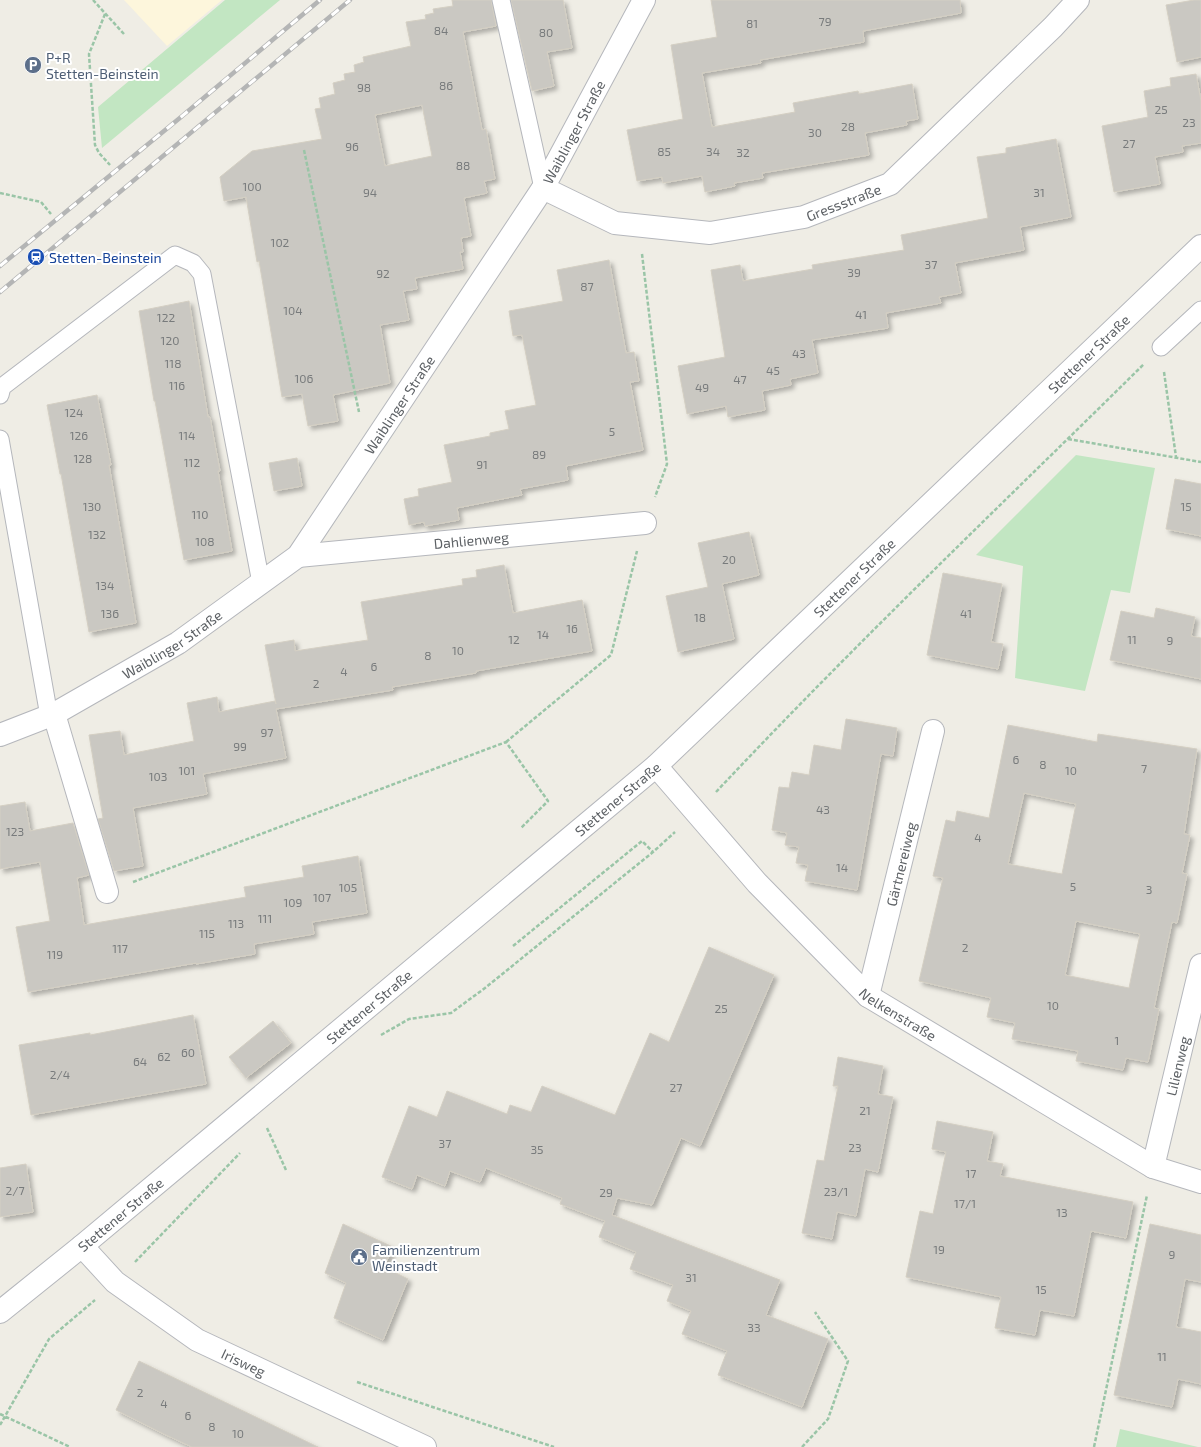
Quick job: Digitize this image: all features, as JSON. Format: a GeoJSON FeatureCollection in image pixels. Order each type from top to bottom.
{"type":"FeatureCollection","features":[{"type":"Feature","properties":{"kind":"street","name":"Waiblinger Straße"},"geometry":{"type":"LineString","coordinates":[[0,735],[51,715],[178,643],[298,556],[543,188],[644,0]]}},
{"type":"Feature","properties":{"kind":"street","name":"Gressstraße"},"geometry":{"type":"LineString","coordinates":[[543,188],[616,223],[710,233],[804,217],[890,184],[1053,27],[1078,0]]}},
{"type":"Feature","properties":{"kind":"street","name":"Stettener Straße"},"geometry":{"type":"LineString","coordinates":[[0,1312],[82,1246],[656,766],[1201,246]]}},
{"type":"Feature","properties":{"kind":"street","name":"Dahlienweg"},"geometry":{"type":"LineString","coordinates":[[298,556],[645,523]]}},
{"type":"Feature","properties":{"kind":"street"},"geometry":{"type":"LineString","coordinates":[[51,715],[107,892]]}},
{"type":"Feature","properties":{"kind":"street","name":"Gärtnereiweg"},"geometry":{"type":"LineString","coordinates":[[868,996],[933,731]]}},
{"type":"Feature","properties":{"kind":"street","name":"Nelkenstraße"},"geometry":{"type":"LineString","coordinates":[[656,766],[757,883],[868,996],[1153,1167],[1201,1182]]}},
{"type":"Feature","properties":{"kind":"street","name":"Lilienweg"},"geometry":{"type":"LineString","coordinates":[[1153,1167],[1201,965]]}},
{"type":"Feature","properties":{"kind":"street","name":"Irisweg"},"geometry":{"type":"LineString","coordinates":[[82,1246],[115,1282],[197,1340],[426,1447]]}},
{"type":"Feature","properties":{"kind":"lane"},"geometry":{"type":"LineString","coordinates":[[501,0],[543,188]]}},
{"type":"Feature","properties":{"kind":"lane"},"geometry":{"type":"LineString","coordinates":[[0,395],[2,387],[175,255],[193,263],[202,274],[262,583]]}},
{"type":"Feature","properties":{"kind":"lane"},"geometry":{"type":"LineString","coordinates":[[1161,347],[1201,310]]}},
{"type":"Feature","properties":{"kind":"lane"},"geometry":{"type":"LineString","coordinates":[[0,439],[51,715]]}},
{"type":"Feature","properties":{"kind":"path"},"geometry":{"type":"LineString","coordinates":[[93,0],[124,34]]}},
{"type":"Feature","properties":{"kind":"path"},"geometry":{"type":"LineString","coordinates":[[105,14],[89,54],[95,145],[99,153],[110,165]]}},
{"type":"Feature","properties":{"kind":"path"},"geometry":{"type":"LineString","coordinates":[[304,150],[368,451]]}},
{"type":"Feature","properties":{"kind":"path"},"geometry":{"type":"LineString","coordinates":[[0,193],[41,202],[52,214]]}},
{"type":"Feature","properties":{"kind":"path"},"geometry":{"type":"LineString","coordinates":[[379,1036],[409,1019],[451,1014],[653,852],[696,813],[784,719],[1161,347]]}},
{"type":"Feature","properties":{"kind":"path"},"geometry":{"type":"LineString","coordinates":[[1161,347],[1176,457]]}},
{"type":"Feature","properties":{"kind":"path"},"geometry":{"type":"LineString","coordinates":[[1068,439],[1201,462]]}},
{"type":"Feature","properties":{"kind":"path"},"geometry":{"type":"LineString","coordinates":[[107,892],[506,742],[548,801],[521,828]]}},
{"type":"Feature","properties":{"kind":"path"},"geometry":{"type":"LineString","coordinates":[[513,946],[642,841],[653,852]]}},
{"type":"Feature","properties":{"kind":"path"},"geometry":{"type":"LineString","coordinates":[[261,1131],[266,1125],[286,1170]]}},
{"type":"Feature","properties":{"kind":"path"},"geometry":{"type":"LineString","coordinates":[[0,1425],[49,1339],[115,1282],[245,1148]]}},
{"type":"Feature","properties":{"kind":"path"},"geometry":{"type":"LineString","coordinates":[[1094,1447],[1153,1167]]}},
{"type":"Feature","properties":{"kind":"path"},"geometry":{"type":"LineString","coordinates":[[802,1447],[828,1419],[848,1361],[815,1312]]}},
{"type":"Feature","properties":{"kind":"path"},"geometry":{"type":"LineString","coordinates":[[351,1380],[554,1447]]}},
{"type":"Feature","properties":{"kind":"path"},"geometry":{"type":"LineString","coordinates":[[0,1414],[70,1447]]}},
{"type":"Feature","properties":{"kind":"shaded area"},"geometry":{"type":"Polygon","coordinates":[[[124,0],[222,0],[167,46],[124,0]]]}},
{"type":"Feature","properties":{"kind":"green space"},"geometry":{"type":"Polygon","coordinates":[[[225,0],[280,0],[102,148],[98,107],[225,0]]]}},
{"type":"Feature","properties":{"kind":"green space"},"geometry":{"type":"Polygon","coordinates":[[[1076,455],[1155,468],[1130,593],[1111,590],[1085,691],[1015,678],[1023,566],[976,555],[1076,455]]]}},
{"type":"Feature","properties":{"kind":"green space"},"geometry":{"type":"Polygon","coordinates":[[[1120,1429],[1198,1447],[1116,1447],[1120,1429]]]}},
{"type":"Feature","properties":{"kind":"building"},"geometry":{"type":"Polygon","coordinates":[[[452,0],[491,0],[496,26],[463,32],[482,130],[486,129],[495,179],[484,181],[487,193],[464,198],[471,236],[461,238],[463,252],[460,252],[463,269],[415,278],[417,289],[403,291],[409,320],[380,325],[390,383],[333,395],[338,421],[308,426],[302,394],[282,397],[259,261],[257,262],[246,197],[224,201],[220,177],[252,151],[322,139],[315,109],[321,108],[319,98],[335,94],[333,83],[345,80],[344,74],[355,72],[354,65],[364,62],[363,57],[411,46],[406,22],[426,19],[425,15],[434,13],[433,9],[453,6],[452,0]],[[422,105],[375,115],[385,166],[432,156],[422,105]]]}},
{"type":"Feature","properties":{"kind":"building"},"geometry":{"type":"Polygon","coordinates":[[[511,0],[563,0],[572,48],[547,52],[554,86],[532,91],[511,0]]]}},
{"type":"Feature","properties":{"kind":"building"},"geometry":{"type":"Polygon","coordinates":[[[711,0],[960,0],[961,13],[863,31],[864,42],[760,60],[761,63],[702,73],[712,127],[795,112],[793,103],[858,91],[859,94],[912,84],[918,119],[906,121],[907,125],[865,133],[869,155],[762,173],[763,178],[734,183],[735,186],[705,192],[702,176],[663,183],[662,177],[637,181],[627,130],[683,119],[671,45],[717,37],[711,0]]]}},
{"type":"Feature","properties":{"kind":"building"},"geometry":{"type":"Polygon","coordinates":[[[1201,0],[1201,57],[1177,62],[1166,5],[1201,0]]]}},
{"type":"Feature","properties":{"kind":"building"},"geometry":{"type":"Polygon","coordinates":[[[1196,74],[1201,101],[1201,143],[1182,146],[1183,152],[1155,157],[1160,184],[1114,192],[1102,126],[1148,117],[1144,91],[1171,86],[1170,78],[1196,74]]]}},
{"type":"Feature","properties":{"kind":"building"},"geometry":{"type":"Polygon","coordinates":[[[1056,139],[1071,217],[1020,227],[1024,250],[955,263],[961,293],[939,297],[941,303],[886,313],[888,328],[812,340],[818,373],[790,379],[791,385],[762,391],[765,410],[728,417],[726,406],[687,414],[678,366],[725,357],[711,270],[740,265],[743,281],[813,269],[812,265],[904,250],[901,235],[988,218],[977,157],[1006,153],[1006,148],[1056,139]]]}},
{"type":"Feature","properties":{"kind":"building"},"geometry":{"type":"Polygon","coordinates":[[[609,260],[626,353],[634,352],[639,381],[630,382],[643,450],[566,466],[568,480],[520,489],[522,495],[457,508],[459,520],[425,526],[424,522],[409,525],[404,499],[419,496],[418,489],[452,482],[444,445],[490,436],[490,433],[509,429],[505,411],[536,405],[522,335],[513,336],[509,311],[563,301],[557,270],[609,260]]]}},
{"type":"Feature","properties":{"kind":"building"},"geometry":{"type":"Polygon","coordinates":[[[189,301],[208,417],[210,417],[220,471],[218,471],[232,551],[184,560],[154,401],[139,311],[189,301]]]}},
{"type":"Feature","properties":{"kind":"building"},"geometry":{"type":"Polygon","coordinates":[[[97,395],[111,465],[109,465],[136,623],[89,632],[61,474],[47,405],[97,395]]]}},
{"type":"Feature","properties":{"kind":"building"},"geometry":{"type":"Polygon","coordinates":[[[297,458],[302,486],[274,491],[269,463],[297,458]]]}},
{"type":"Feature","properties":{"kind":"building"},"geometry":{"type":"Polygon","coordinates":[[[1175,479],[1201,484],[1201,536],[1166,529],[1175,479]]]}},
{"type":"Feature","properties":{"kind":"building"},"geometry":{"type":"Polygon","coordinates":[[[749,532],[759,575],[722,584],[734,639],[678,652],[666,596],[708,587],[698,543],[749,532]]]}},
{"type":"Feature","properties":{"kind":"building"},"geometry":{"type":"Polygon","coordinates":[[[504,565],[513,613],[582,600],[592,651],[392,687],[393,690],[276,709],[286,758],[203,774],[207,794],[133,808],[143,866],[114,871],[98,819],[103,818],[89,735],[120,731],[124,755],[194,741],[187,703],[217,697],[219,712],[275,701],[276,704],[265,645],[294,640],[295,651],[368,640],[361,602],[463,585],[462,579],[477,577],[476,570],[504,565]]]}},
{"type":"Feature","properties":{"kind":"building"},"geometry":{"type":"Polygon","coordinates":[[[943,573],[1002,584],[991,642],[1003,644],[998,669],[927,655],[943,573]]]}},
{"type":"Feature","properties":{"kind":"building"},"geometry":{"type":"Polygon","coordinates":[[[1156,608],[1195,617],[1191,636],[1201,638],[1201,679],[1110,660],[1121,611],[1154,618],[1156,608]]]}},
{"type":"Feature","properties":{"kind":"building"},"geometry":{"type":"Polygon","coordinates":[[[846,719],[897,728],[893,756],[881,754],[857,890],[805,881],[808,865],[796,863],[799,847],[785,845],[787,833],[772,830],[779,787],[789,788],[792,772],[809,775],[814,745],[841,750],[846,719]]]}},
{"type":"Feature","properties":{"kind":"building"},"geometry":{"type":"Polygon","coordinates":[[[1008,725],[1097,742],[1098,734],[1197,749],[1184,834],[1190,835],[1182,873],[1187,874],[1177,923],[1172,922],[1154,1008],[1159,1009],[1148,1062],[1126,1058],[1123,1070],[1076,1061],[1078,1051],[1012,1039],[1015,1023],[987,1017],[991,998],[919,981],[943,878],[933,876],[946,820],[955,822],[957,811],[989,818],[1008,725]],[[1024,793],[1008,864],[1062,874],[1076,804],[1024,793]],[[1076,921],[1065,975],[1129,988],[1140,934],[1076,921]]]}},
{"type":"Feature","properties":{"kind":"building"},"geometry":{"type":"Polygon","coordinates":[[[25,802],[30,831],[73,823],[89,875],[77,878],[84,925],[246,897],[244,887],[304,877],[302,866],[358,856],[367,913],[312,922],[314,934],[254,944],[255,954],[28,992],[16,927],[50,921],[40,862],[0,869],[0,806],[25,802]]]}},
{"type":"Feature","properties":{"kind":"building"},"geometry":{"type":"Polygon","coordinates":[[[709,947],[774,975],[700,1146],[681,1138],[652,1205],[617,1198],[612,1215],[780,1280],[766,1315],[828,1339],[802,1407],[718,1375],[727,1351],[682,1334],[691,1311],[667,1301],[673,1285],[630,1269],[636,1252],[599,1237],[605,1221],[560,1204],[562,1198],[486,1168],[480,1182],[450,1171],[445,1186],[417,1175],[412,1189],[382,1177],[409,1106],[437,1117],[447,1091],[507,1114],[510,1105],[531,1112],[542,1086],[615,1115],[650,1033],[669,1042],[709,947]]]}},
{"type":"Feature","properties":{"kind":"building"},"geometry":{"type":"Polygon","coordinates":[[[193,1015],[206,1084],[31,1115],[19,1045],[90,1033],[90,1035],[193,1015]]]}},
{"type":"Feature","properties":{"kind":"building"},"geometry":{"type":"Polygon","coordinates":[[[273,1021],[291,1043],[246,1078],[229,1057],[273,1021]]]}},
{"type":"Feature","properties":{"kind":"building"},"geometry":{"type":"Polygon","coordinates":[[[838,1057],[883,1066],[878,1094],[893,1097],[878,1172],[865,1169],[856,1216],[837,1212],[832,1239],[802,1233],[817,1160],[824,1161],[838,1086],[833,1086],[838,1057]]]}},
{"type":"Feature","properties":{"kind":"building"},"geometry":{"type":"Polygon","coordinates":[[[937,1121],[993,1132],[987,1161],[1003,1164],[1000,1176],[1133,1202],[1126,1238],[1091,1231],[1074,1316],[1040,1310],[1035,1335],[995,1328],[1001,1297],[906,1277],[920,1211],[933,1214],[946,1152],[932,1149],[937,1121]]]}},
{"type":"Feature","properties":{"kind":"building"},"geometry":{"type":"Polygon","coordinates":[[[26,1164],[33,1212],[0,1217],[0,1168],[26,1164]]]}},
{"type":"Feature","properties":{"kind":"building"},"geometry":{"type":"Polygon","coordinates":[[[343,1224],[393,1247],[384,1267],[408,1279],[383,1340],[334,1318],[346,1283],[325,1273],[343,1224]]]}},
{"type":"Feature","properties":{"kind":"building"},"geometry":{"type":"Polygon","coordinates":[[[1150,1224],[1201,1235],[1201,1282],[1185,1279],[1176,1327],[1201,1332],[1201,1384],[1178,1379],[1172,1407],[1114,1395],[1150,1224]]]}},
{"type":"Feature","properties":{"kind":"building"},"geometry":{"type":"Polygon","coordinates":[[[139,1361],[318,1447],[192,1447],[164,1434],[116,1410],[139,1361]]]}},
{"type":"Feature","properties":{"kind":"railway"},"geometry":{"type":"LineString","coordinates":[[0,266],[320,0]]}},
{"type":"Feature","properties":{"kind":"railway"},"geometry":{"type":"LineString","coordinates":[[0,292],[350,0]]}},
{"type":"Feature","properties":{"kind":"place","name":"P+R Stetten-Beinstein"},"geometry":{"type":"Point","coordinates":[33,65]}},
{"type":"Feature","properties":{"kind":"place","name":"Stetten-Beinstein"},"geometry":{"type":"Point","coordinates":[36,257]}},
{"type":"Feature","properties":{"kind":"place","name":"Familienzentrum Weinstadt"},"geometry":{"type":"Point","coordinates":[359,1257]}}]}
